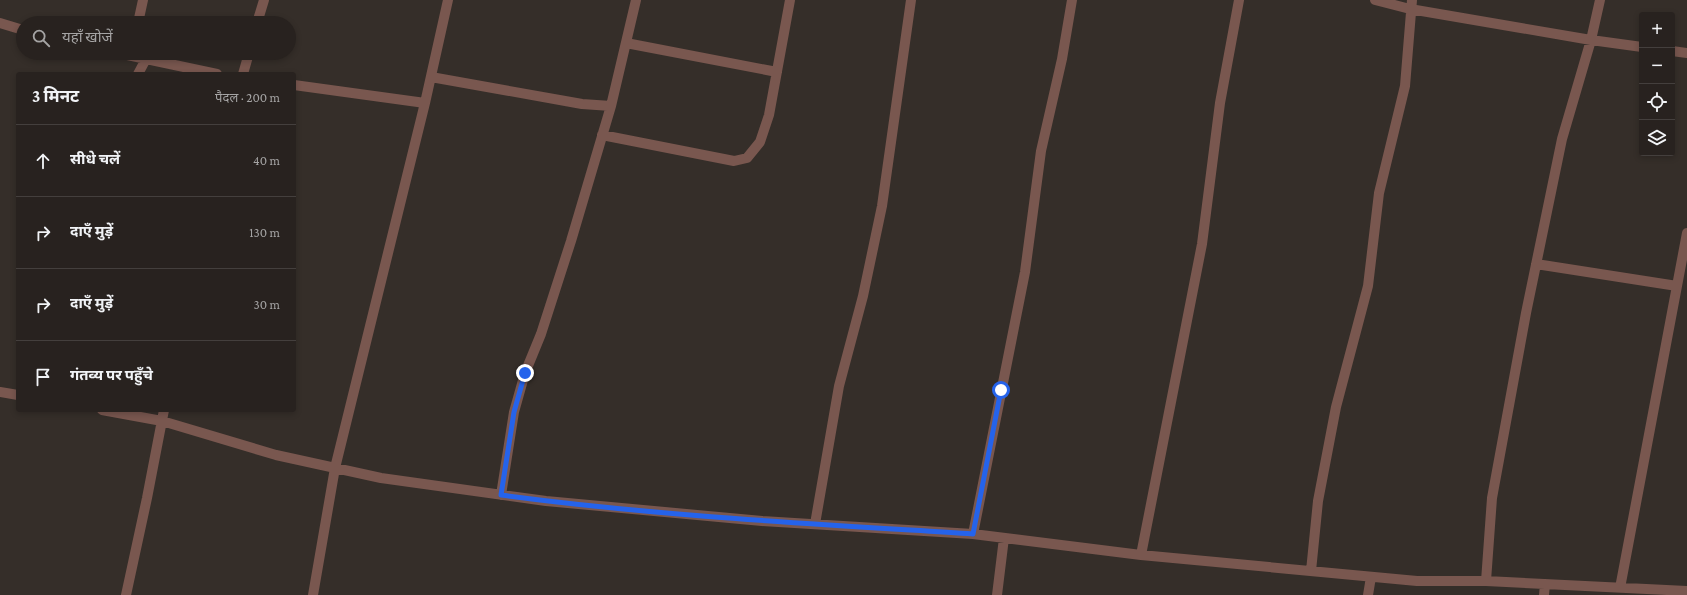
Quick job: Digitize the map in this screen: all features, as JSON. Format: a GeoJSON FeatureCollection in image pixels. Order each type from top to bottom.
{"type":"FeatureCollection","features":[{"type":"Feature","properties":{"kind":"street"},"geometry":{"type":"LineString","coordinates":[[140,16],[143,0]]}},
{"type":"Feature","properties":{"kind":"street"},"geometry":{"type":"LineString","coordinates":[[259,16],[264,0]]}},
{"type":"Feature","properties":{"kind":"street"},"geometry":{"type":"LineString","coordinates":[[313,595],[335,468],[425,103],[448,0]]}},
{"type":"Feature","properties":{"kind":"street"},"geometry":{"type":"LineString","coordinates":[[501,495],[514,412],[525,373],[546,320],[611,106],[636,0]]}},
{"type":"Feature","properties":{"kind":"street"},"geometry":{"type":"LineString","coordinates":[[602,135],[734,161],[747,158],[760,142],[769,115],[790,0]]}},
{"type":"Feature","properties":{"kind":"street"},"geometry":{"type":"LineString","coordinates":[[815,524],[840,386],[864,296],[882,206],[911,0]]}},
{"type":"Feature","properties":{"kind":"street"},"geometry":{"type":"LineString","coordinates":[[973,534],[1025,272],[1041,151],[1062,59],[1072,0]]}},
{"type":"Feature","properties":{"kind":"street"},"geometry":{"type":"LineString","coordinates":[[1141,555],[1202,244],[1220,103],[1239,0]]}},
{"type":"Feature","properties":{"kind":"street"},"geometry":{"type":"LineString","coordinates":[[1375,0],[1411,4],[1591,40],[1639,47]]}},
{"type":"Feature","properties":{"kind":"street"},"geometry":{"type":"LineString","coordinates":[[1486,581],[1492,498],[1536,264],[1562,139],[1591,40],[1600,0]]}},
{"type":"Feature","properties":{"kind":"street"},"geometry":{"type":"LineString","coordinates":[[1311,571],[1319,494],[1336,407],[1368,286],[1379,193],[1405,86],[1411,4]]}},
{"type":"Feature","properties":{"kind":"street"},"geometry":{"type":"LineString","coordinates":[[0,23],[16,28]]}},
{"type":"Feature","properties":{"kind":"street"},"geometry":{"type":"LineString","coordinates":[[626,43],[777,72]]}},
{"type":"Feature","properties":{"kind":"street"},"geometry":{"type":"LineString","coordinates":[[1675,51],[1687,53]]}},
{"type":"Feature","properties":{"kind":"street"},"geometry":{"type":"LineString","coordinates":[[139,72],[145,60]]}},
{"type":"Feature","properties":{"kind":"street"},"geometry":{"type":"LineString","coordinates":[[151,60],[208,72]]}},
{"type":"Feature","properties":{"kind":"street"},"geometry":{"type":"LineString","coordinates":[[244,72],[247,60]]}},
{"type":"Feature","properties":{"kind":"street"},"geometry":{"type":"LineString","coordinates":[[431,77],[582,104],[611,106]]}},
{"type":"Feature","properties":{"kind":"street"},"geometry":{"type":"LineString","coordinates":[[296,85],[425,103]]}},
{"type":"Feature","properties":{"kind":"street"},"geometry":{"type":"LineString","coordinates":[[1620,588],[1687,233]]}},
{"type":"Feature","properties":{"kind":"street"},"geometry":{"type":"LineString","coordinates":[[1536,264],[1677,286]]}},
{"type":"Feature","properties":{"kind":"street"},"geometry":{"type":"LineString","coordinates":[[0,392],[16,395]]}},
{"type":"Feature","properties":{"kind":"street"},"geometry":{"type":"LineString","coordinates":[[113,412],[162,421],[276,455],[381,478],[577,504],[762,521],[973,534],[1141,555],[1417,581],[1486,581],[1687,591]]}},
{"type":"Feature","properties":{"kind":"street"},"geometry":{"type":"LineString","coordinates":[[126,595],[164,412]]}},
{"type":"Feature","properties":{"kind":"street"},"geometry":{"type":"LineString","coordinates":[[997,595],[1004,538]]}},
{"type":"Feature","properties":{"kind":"street"},"geometry":{"type":"LineString","coordinates":[[1368,595],[1371,577]]}},
{"type":"Feature","properties":{"kind":"street"},"geometry":{"type":"LineString","coordinates":[[1544,595],[1545,584]]}},
{"type":"Feature","properties":{"kind":"route"},"geometry":{"type":"LineString","coordinates":[[525,373],[514,412],[501,495],[546,501],[762,521],[973,534],[1001,390]]}}]}
